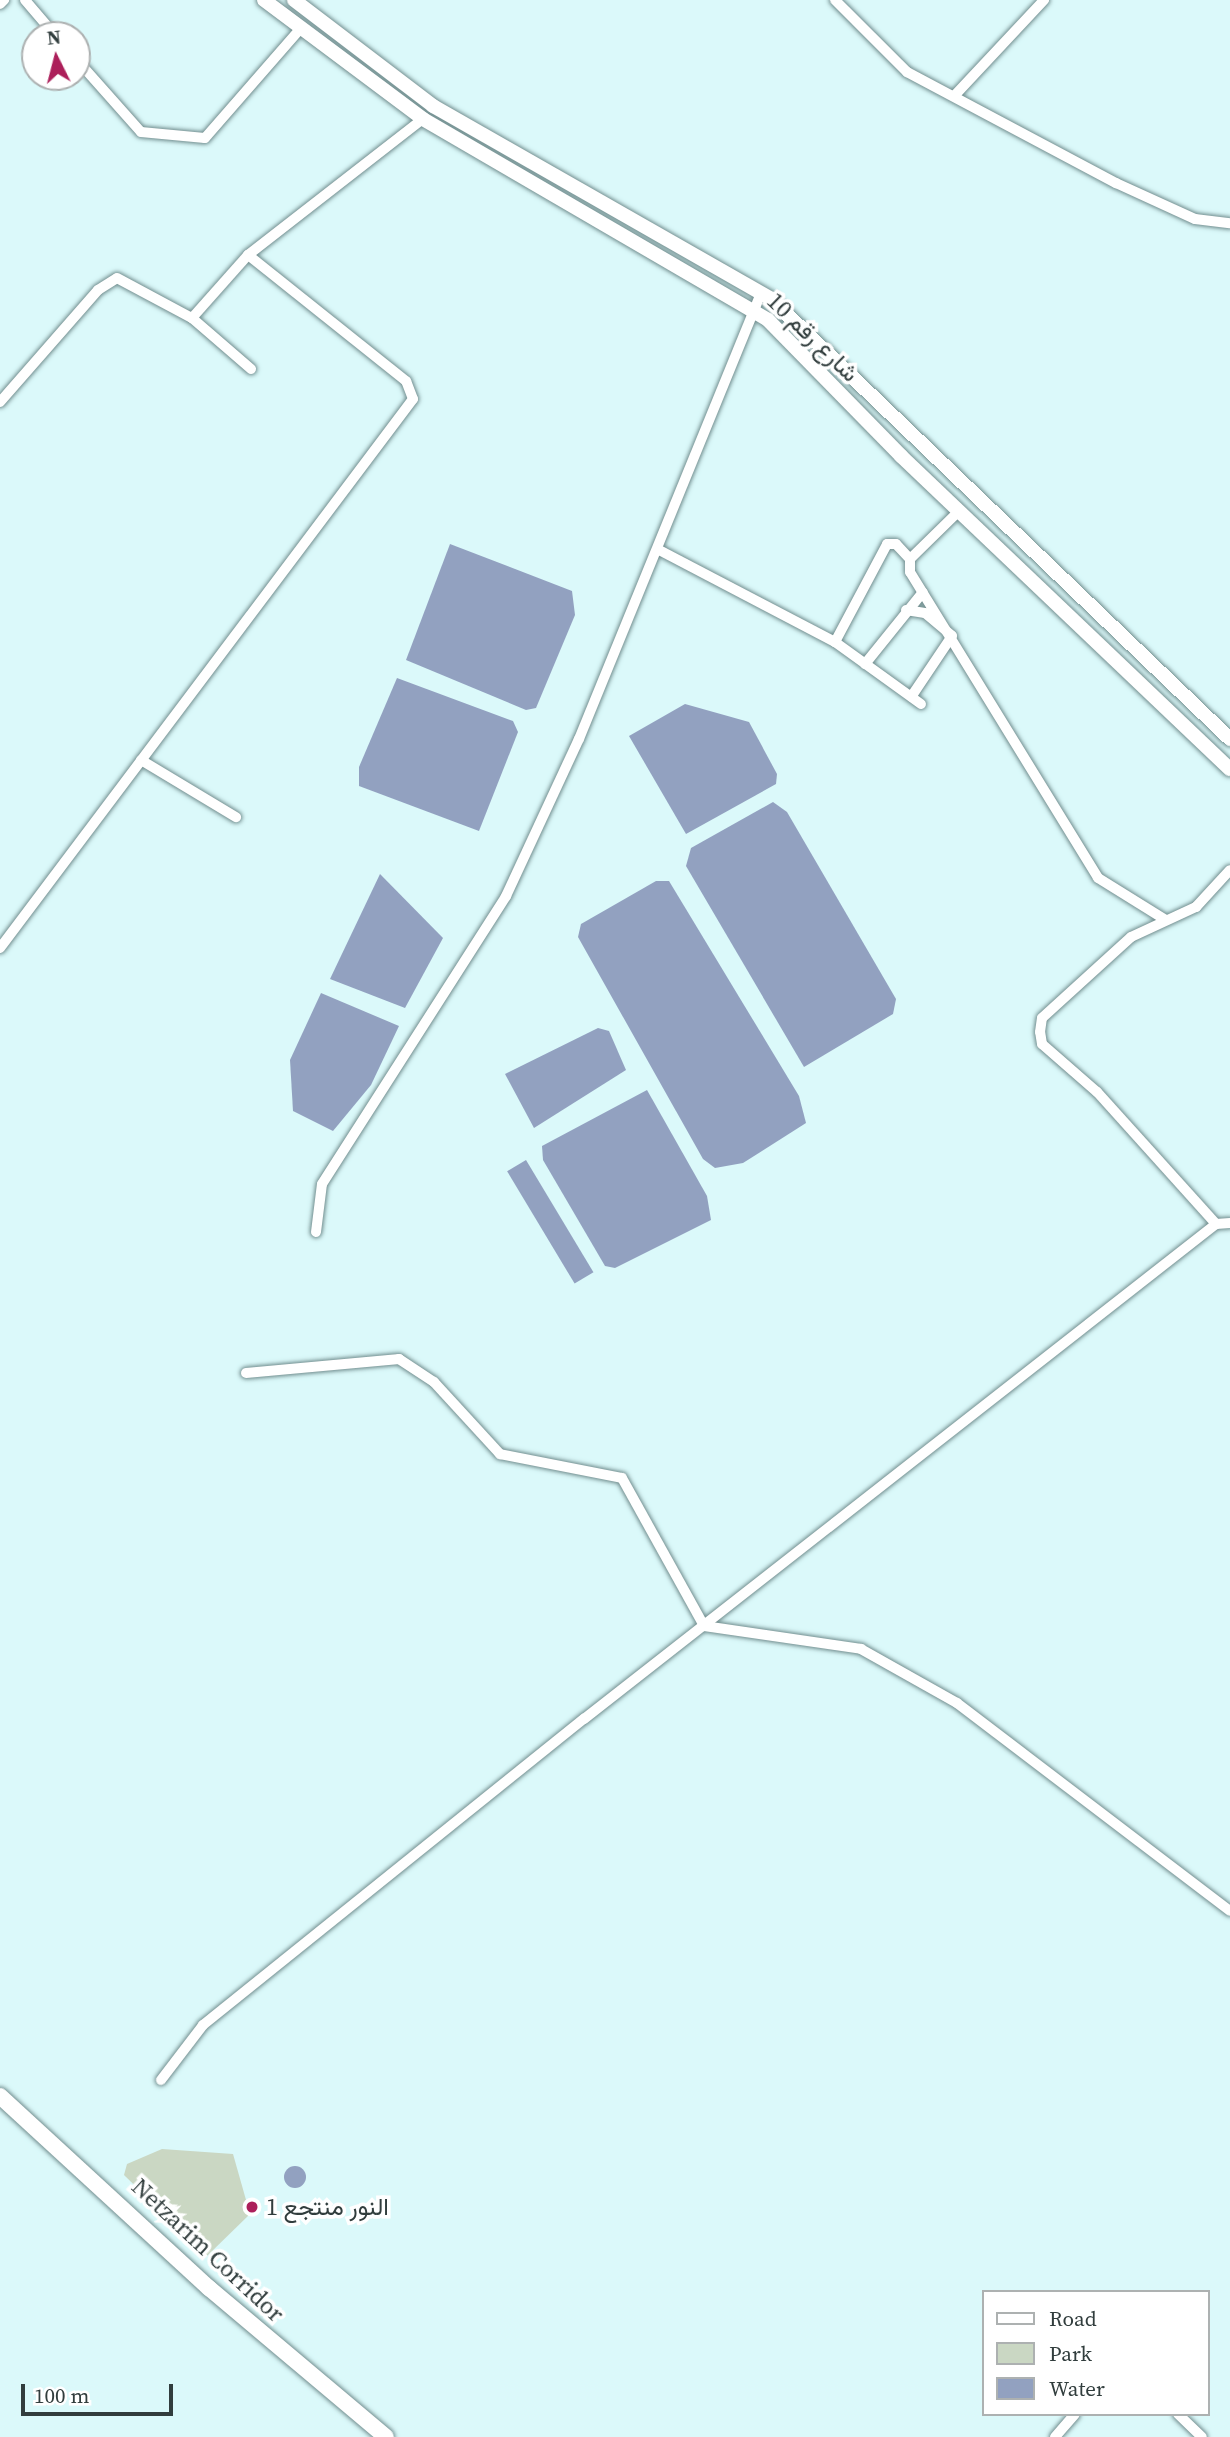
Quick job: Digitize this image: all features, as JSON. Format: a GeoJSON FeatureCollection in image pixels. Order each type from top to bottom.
{"type":"FeatureCollection","features":[{"type":"Feature","properties":{"kind":"main road","name":"شارع رقم 10"},"geometry":{"type":"LineString","coordinates":[[264,0],[423,119],[754,309],[1230,769]]}},
{"type":"Feature","properties":{"kind":"main road","name":"شارع رقم 10"},"geometry":{"type":"LineString","coordinates":[[293,0],[443,112],[761,295],[793,318],[1230,739]]}},
{"type":"Feature","properties":{"kind":"main road","name":"Netzarim Corridor"},"geometry":{"type":"LineString","coordinates":[[0,2096],[209,2288],[386,2437]]}},
{"type":"Feature","properties":{"kind":"street"},"geometry":{"type":"LineString","coordinates":[[0,4],[4,0]]}},
{"type":"Feature","properties":{"kind":"street"},"geometry":{"type":"LineString","coordinates":[[25,0],[43,21]]}},
{"type":"Feature","properties":{"kind":"street"},"geometry":{"type":"LineString","coordinates":[[835,0],[907,72],[956,94],[1116,183],[1195,219],[1230,223]]}},
{"type":"Feature","properties":{"kind":"street"},"geometry":{"type":"LineString","coordinates":[[956,94],[1044,0]]}},
{"type":"Feature","properties":{"kind":"street"},"geometry":{"type":"LineString","coordinates":[[91,76],[141,132],[205,138],[301,28]]}},
{"type":"Feature","properties":{"kind":"street"},"geometry":{"type":"LineString","coordinates":[[192,318],[248,256],[423,119]]}},
{"type":"Feature","properties":{"kind":"street"},"geometry":{"type":"LineString","coordinates":[[0,948],[413,399],[406,381],[248,256]]}},
{"type":"Feature","properties":{"kind":"street"},"geometry":{"type":"LineString","coordinates":[[0,401],[98,290],[117,278],[192,318],[251,369]]}},
{"type":"Feature","properties":{"kind":"street"},"geometry":{"type":"LineString","coordinates":[[316,1231],[323,1184],[506,897],[659,550],[761,295]]}},
{"type":"Feature","properties":{"kind":"street"},"geometry":{"type":"LineString","coordinates":[[960,510],[910,559],[908,567],[1098,878],[1164,919]]}},
{"type":"Feature","properties":{"kind":"street"},"geometry":{"type":"LineString","coordinates":[[835,642],[887,544],[896,544],[910,559]]}},
{"type":"Feature","properties":{"kind":"street"},"geometry":{"type":"LineString","coordinates":[[659,550],[835,642],[921,705]]}},
{"type":"Feature","properties":{"kind":"street"},"geometry":{"type":"LineString","coordinates":[[865,664],[923,592]]}},
{"type":"Feature","properties":{"kind":"street"},"geometry":{"type":"LineString","coordinates":[[906,610],[925,613],[952,636]]}},
{"type":"Feature","properties":{"kind":"street"},"geometry":{"type":"LineString","coordinates":[[911,697],[952,636]]}},
{"type":"Feature","properties":{"kind":"street"},"geometry":{"type":"LineString","coordinates":[[141,760],[236,817]]}},
{"type":"Feature","properties":{"kind":"street"},"geometry":{"type":"LineString","coordinates":[[1216,1224],[1097,1092],[1042,1044],[1040,1032],[1042,1018],[1131,937],[1164,919],[1196,907],[1230,870]]}},
{"type":"Feature","properties":{"kind":"street"},"geometry":{"type":"LineString","coordinates":[[161,2080],[203,2025],[704,1626],[1216,1224],[1230,1223]]}},
{"type":"Feature","properties":{"kind":"street"},"geometry":{"type":"LineString","coordinates":[[246,1373],[399,1359],[434,1382],[500,1454],[622,1478],[704,1626]]}},
{"type":"Feature","properties":{"kind":"street"},"geometry":{"type":"LineString","coordinates":[[704,1626],[861,1649],[957,1703],[1230,1911]]}},
{"type":"Feature","properties":{"kind":"street"},"geometry":{"type":"LineString","coordinates":[[1055,2437],[1072,2416]]}},
{"type":"Feature","properties":{"kind":"street"},"geometry":{"type":"LineString","coordinates":[[1180,2416],[1202,2437]]}},
{"type":"Feature","properties":{"kind":"green space"},"geometry":{"type":"Polygon","coordinates":[[[162,2149],[233,2154],[250,2214],[207,2256],[124,2175],[127,2164],[162,2149]]]}},
{"type":"Feature","properties":{"kind":"water"},"geometry":{"type":"Polygon","coordinates":[[[450,544],[572,591],[575,615],[536,708],[526,710],[406,660],[450,544]]]}},
{"type":"Feature","properties":{"kind":"water"},"geometry":{"type":"Polygon","coordinates":[[[397,678],[513,721],[518,732],[479,831],[359,786],[359,767],[397,678]]]}},
{"type":"Feature","properties":{"kind":"water"},"geometry":{"type":"Polygon","coordinates":[[[685,704],[749,722],[777,774],[776,784],[686,834],[629,736],[685,704]]]}},
{"type":"Feature","properties":{"kind":"water"},"geometry":{"type":"Polygon","coordinates":[[[773,802],[787,812],[896,999],[893,1014],[804,1067],[686,866],[691,848],[773,802]]]}},
{"type":"Feature","properties":{"kind":"water"},"geometry":{"type":"Polygon","coordinates":[[[380,874],[443,938],[405,1008],[330,979],[380,874]]]}},
{"type":"Feature","properties":{"kind":"water"},"geometry":{"type":"Polygon","coordinates":[[[656,881],[669,881],[799,1096],[806,1123],[743,1163],[715,1168],[703,1159],[578,937],[581,924],[656,881]]]}},
{"type":"Feature","properties":{"kind":"water"},"geometry":{"type":"Polygon","coordinates":[[[321,993],[399,1026],[371,1085],[333,1131],[293,1111],[290,1060],[321,993]]]}},
{"type":"Feature","properties":{"kind":"water"},"geometry":{"type":"Polygon","coordinates":[[[598,1028],[609,1031],[626,1070],[534,1128],[505,1074],[598,1028]]]}},
{"type":"Feature","properties":{"kind":"water"},"geometry":{"type":"Polygon","coordinates":[[[647,1090],[707,1196],[711,1220],[615,1268],[605,1266],[543,1160],[542,1146],[647,1090]]]}},
{"type":"Feature","properties":{"kind":"water"},"geometry":{"type":"Polygon","coordinates":[[[526,1160],[593,1272],[575,1284],[507,1171],[526,1160]]]}},
{"type":"Feature","properties":{"kind":"water"},"geometry":{"type":"Polygon","coordinates":[[[291,2166],[299,2166],[306,2173],[306,2181],[299,2188],[291,2188],[284,2181],[284,2173],[291,2166]]]}},
{"type":"Feature","properties":{"kind":"place","name":"1 النور منتجع"},"geometry":{"type":"Point","coordinates":[252,2207]}}]}
